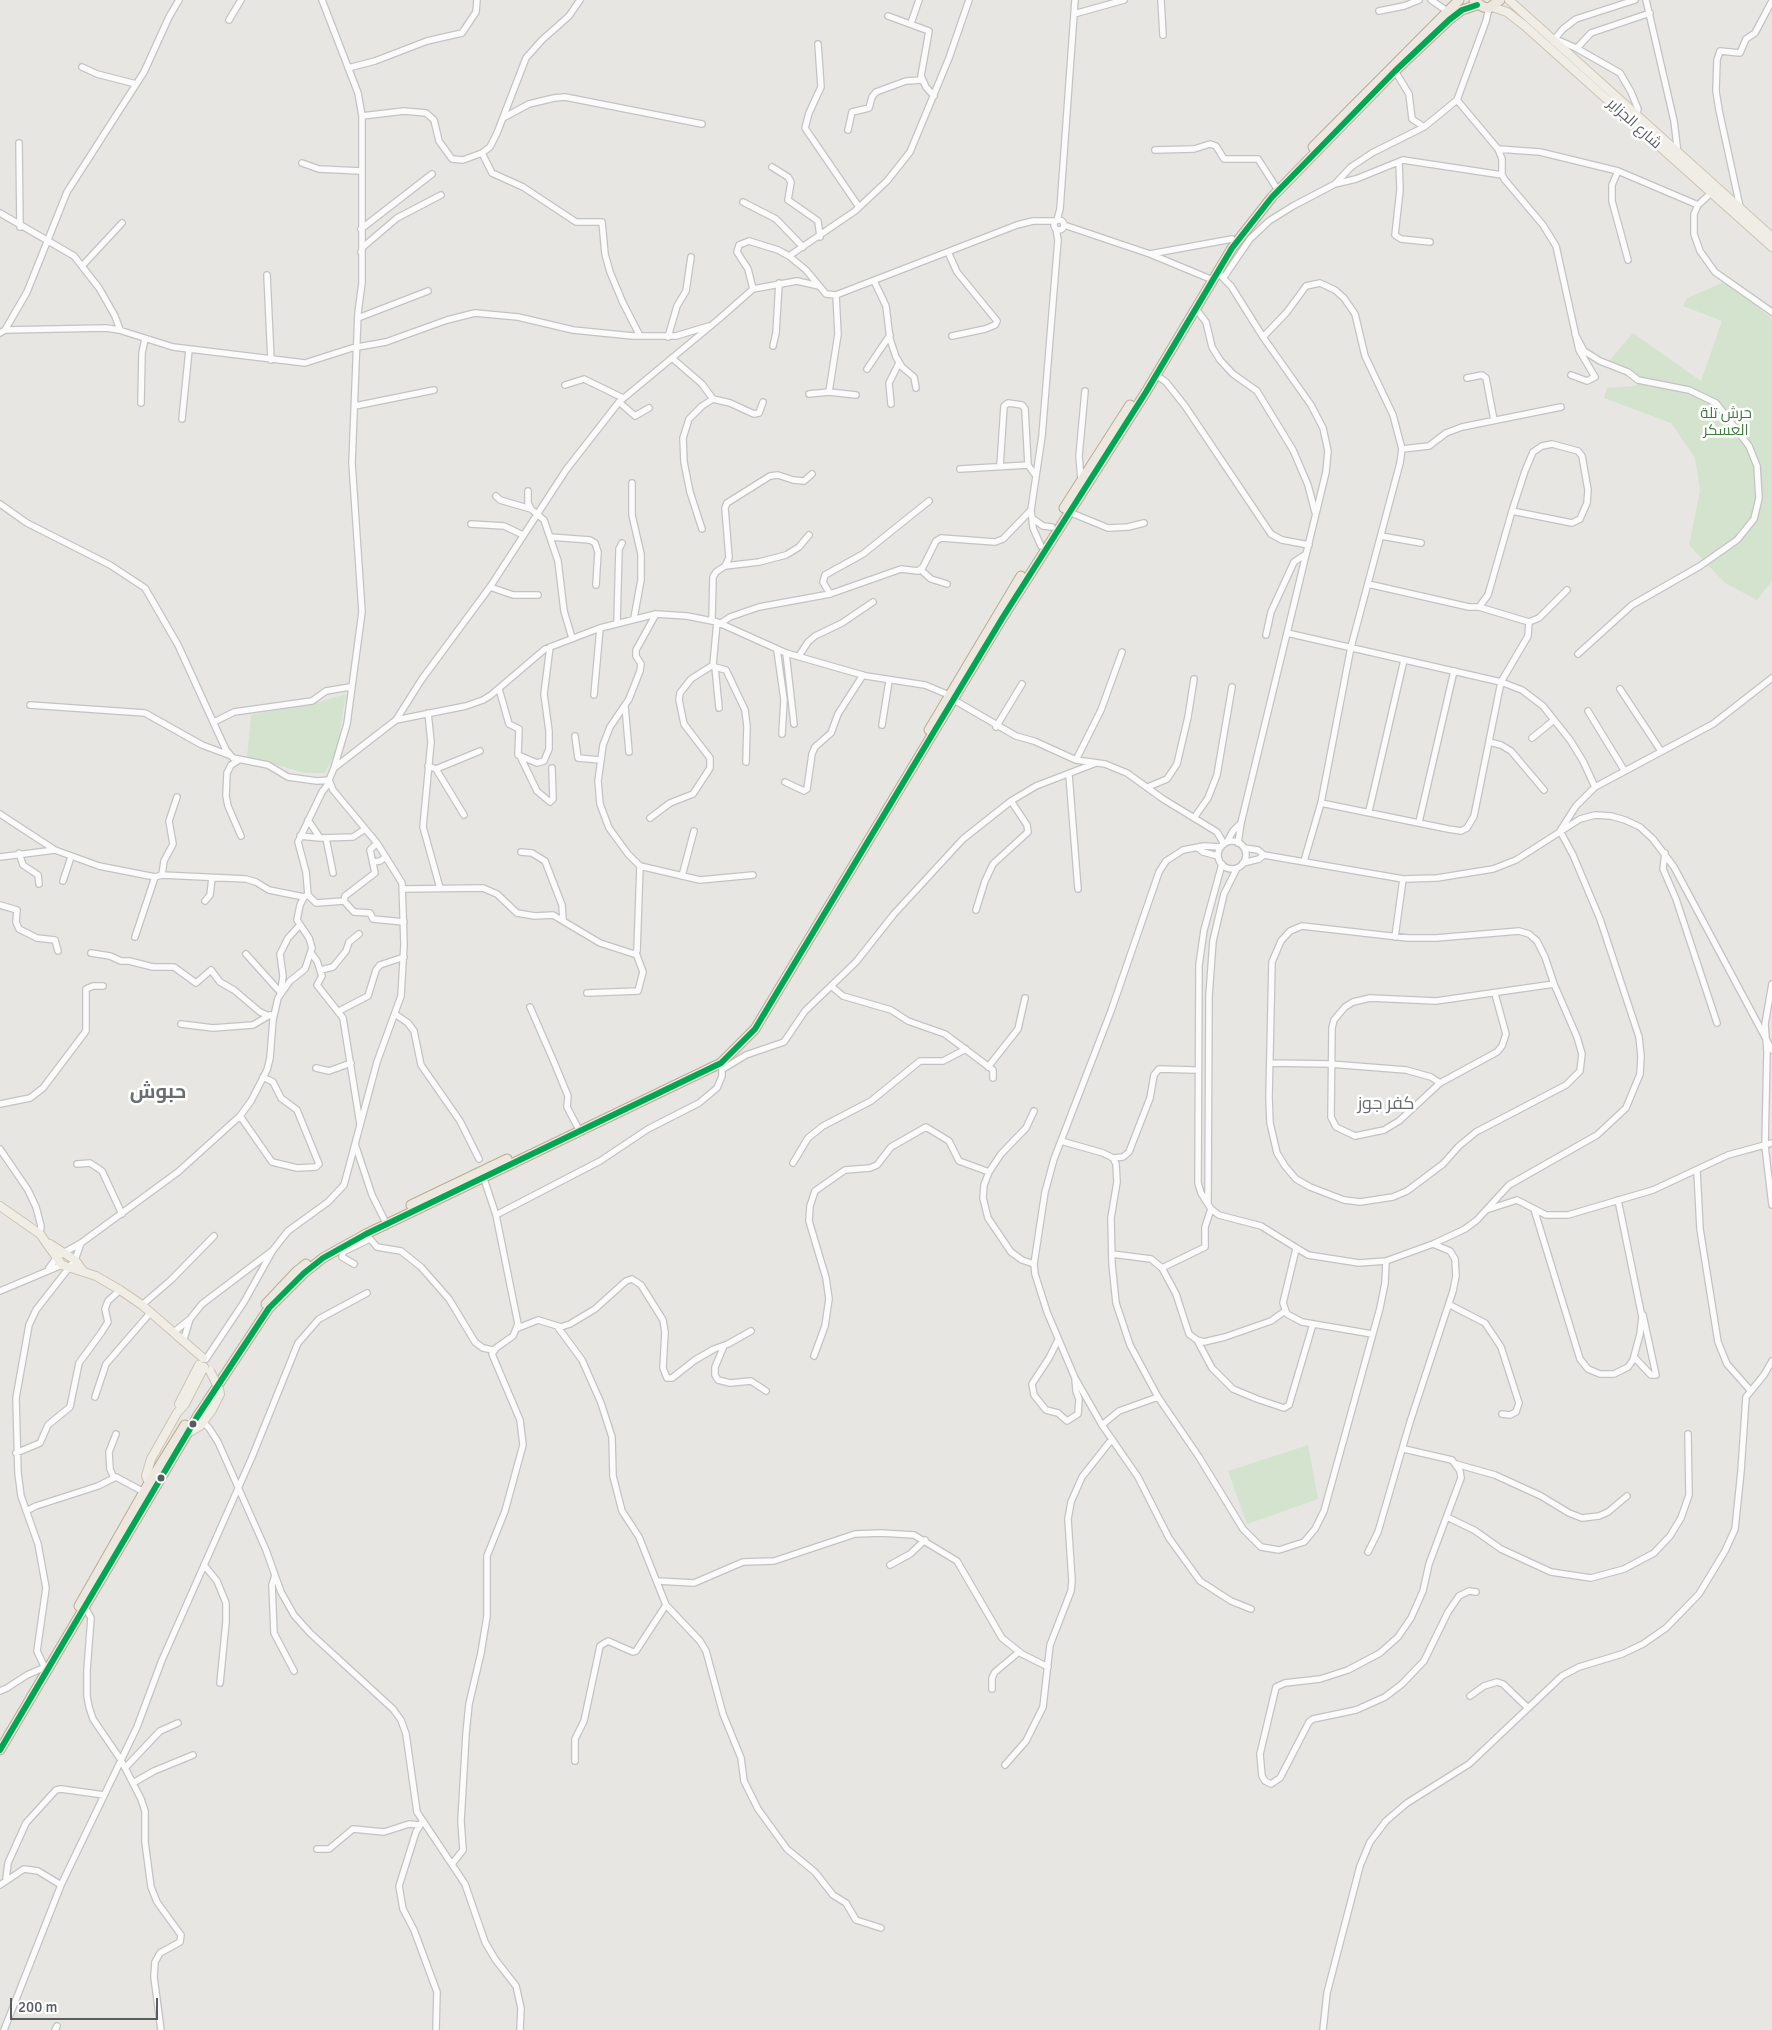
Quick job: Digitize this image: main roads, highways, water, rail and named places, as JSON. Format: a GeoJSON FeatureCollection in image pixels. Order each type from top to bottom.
{"type":"FeatureCollection","features":[{"type":"Feature","properties":{"kind":"highway"},"geometry":{"type":"LineString","coordinates":[[59,1646],[149,1483],[273,1294],[296,1272],[323,1252],[384,1219],[722,1066],[755,1029],[1052,527],[1146,380],[1232,239],[1258,204],[1338,120],[1447,10],[1460,0]]}},
{"type":"Feature","properties":{"kind":"highway"},"geometry":{"type":"LineString","coordinates":[[1008,602],[1069,512],[1196,309],[1221,275],[1232,248],[1272,196],[1395,71],[1449,20],[1475,2],[1490,7],[1500,0]]}},
{"type":"Feature","properties":{"kind":"highway"},"geometry":{"type":"LineString","coordinates":[[0,1739],[85,1608],[188,1433],[200,1420],[269,1308],[316,1263],[545,1145],[577,1126],[718,1058],[743,1035],[758,1016],[952,698]]}},
{"type":"Feature","properties":{"kind":"highway"},"geometry":{"type":"LineString","coordinates":[[0,1750],[47,1664]]}},
{"type":"Feature","properties":{"kind":"main road","name":"شارع الجزاير"},"geometry":{"type":"LineString","coordinates":[[1509,0],[1636,117],[1772,237]]}},
{"type":"Feature","properties":{"kind":"main road","name":"شارع الجزاير"},"geometry":{"type":"LineString","coordinates":[[1490,7],[1507,12],[1525,26],[1772,246]]}},
{"type":"Feature","properties":{"kind":"main road"},"geometry":{"type":"LineString","coordinates":[[0,1206],[40,1234],[59,1256],[69,1264],[120,1290],[142,1305],[174,1332],[188,1350],[204,1364],[219,1389],[219,1397],[200,1420]]}},
{"type":"Feature","properties":{"kind":"main road"},"geometry":{"type":"LineString","coordinates":[[59,1256],[69,1264]]}},
{"type":"Feature","properties":{"kind":"main road"},"geometry":{"type":"LineString","coordinates":[[149,1483],[146,1476],[148,1464],[177,1413],[185,1404],[204,1364]]}},
{"type":"Feature","properties":{"kind":"district","name":"حبوش"},"geometry":{"type":"Point","coordinates":[158,1093]}},
{"type":"Feature","properties":{"kind":"district","name":"كفر جوز"},"geometry":{"type":"Point","coordinates":[1386,1104]}},
{"type":"Feature","properties":{"kind":"park label","name":"حرش تلة العسكر"},"geometry":{"type":"Point","coordinates":[1726,422]}}]}
